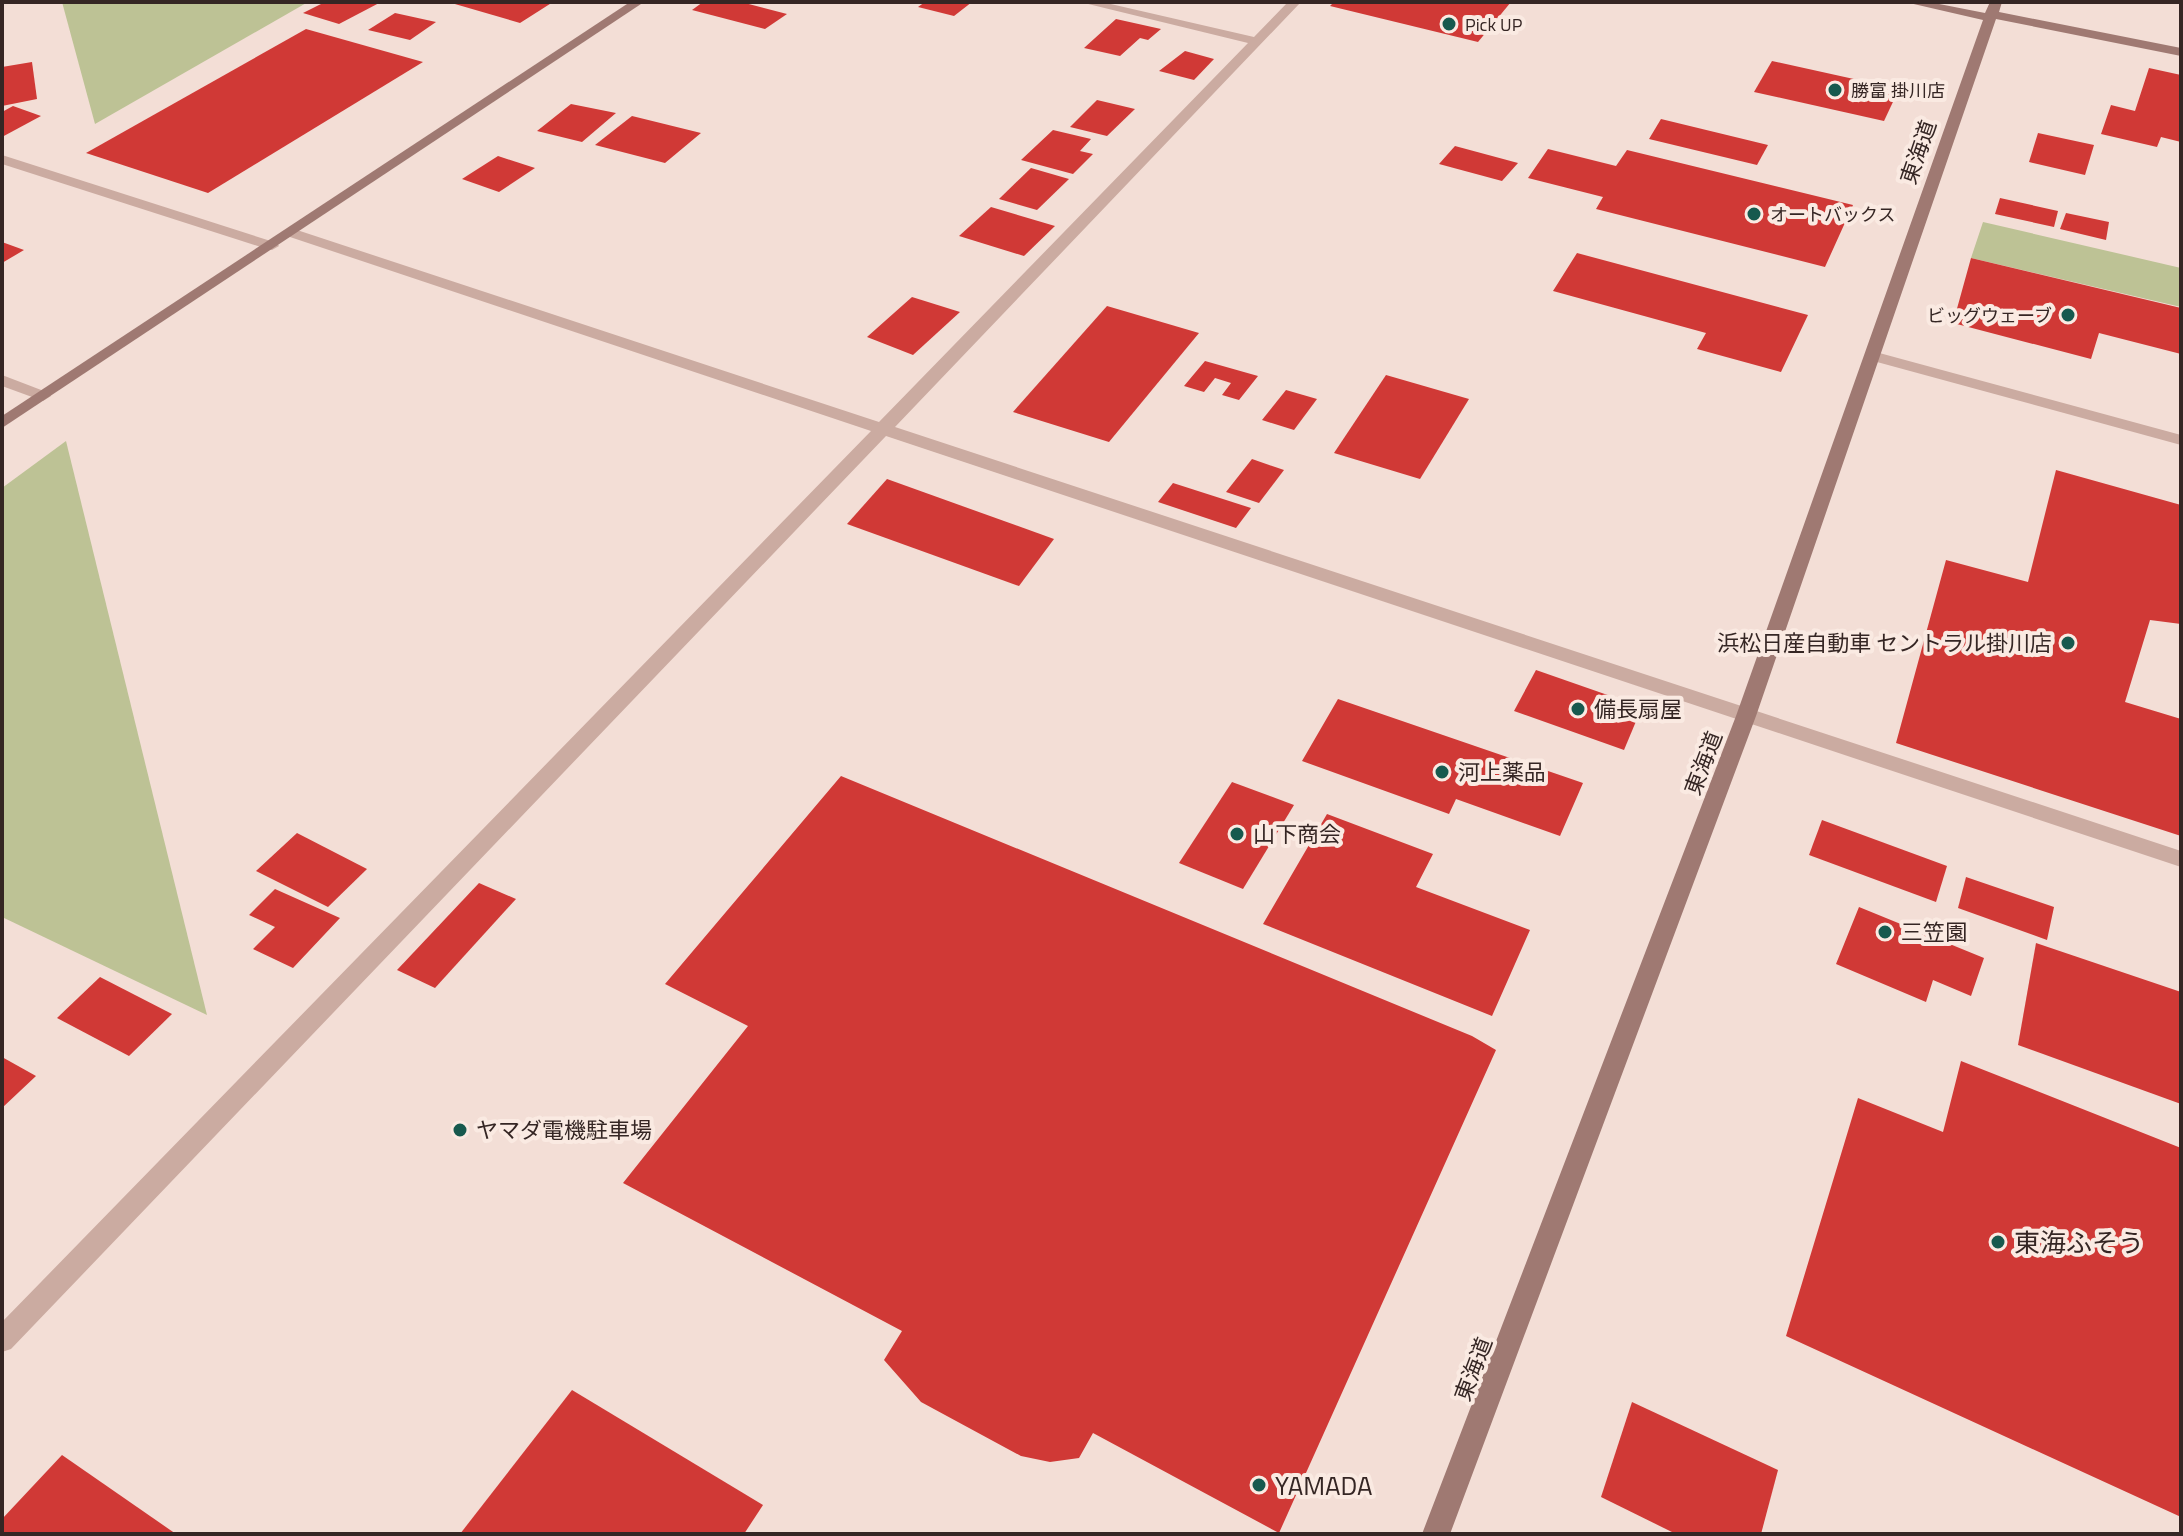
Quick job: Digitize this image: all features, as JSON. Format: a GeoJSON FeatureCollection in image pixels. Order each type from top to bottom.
{"type":"FeatureCollection","features":[{"type":"Feature","properties":{"kind":"main road"},"geometry":{"type":"LineString","coordinates":[[2,423],[638,2]]}},
{"type":"Feature","properties":{"kind":"main road"},"geometry":{"type":"LineString","coordinates":[[1911,2],[1993,11],[2181,52]]}},
{"type":"Feature","properties":{"kind":"main road","name":"東海道"},"geometry":{"type":"LineString","coordinates":[[1436,1534],[1746,716],[1993,11]]}},
{"type":"Feature","properties":{"kind":"street"},"geometry":{"type":"LineString","coordinates":[[1086,2],[1257,41]]}},
{"type":"Feature","properties":{"kind":"street"},"geometry":{"type":"LineString","coordinates":[[2,1340],[1295,2]]}},
{"type":"Feature","properties":{"kind":"street"},"geometry":{"type":"LineString","coordinates":[[2,159],[272,246]]}},
{"type":"Feature","properties":{"kind":"street"},"geometry":{"type":"LineString","coordinates":[[292,233],[2181,859]]}},
{"type":"Feature","properties":{"kind":"street"},"geometry":{"type":"LineString","coordinates":[[1872,356],[2181,440]]}},
{"type":"Feature","properties":{"kind":"street"},"geometry":{"type":"LineString","coordinates":[[2,380],[43,396]]}},
{"type":"Feature","properties":{"kind":"green space"},"geometry":{"type":"Polygon","coordinates":[[[62,2],[308,2],[95,124],[62,2]]]}},
{"type":"Feature","properties":{"kind":"green space"},"geometry":{"type":"Polygon","coordinates":[[[1983,222],[2181,268],[2181,307],[1971,258],[1983,222]]]}},
{"type":"Feature","properties":{"kind":"green space"},"geometry":{"type":"Polygon","coordinates":[[[66,441],[207,1015],[2,917],[2,488],[66,441]]]}},
{"type":"Feature","properties":{"kind":"building"},"geometry":{"type":"Polygon","coordinates":[[[325,2],[381,2],[339,24],[303,13],[325,2]]]}},
{"type":"Feature","properties":{"kind":"building"},"geometry":{"type":"Polygon","coordinates":[[[448,2],[553,2],[520,23],[448,2]]]}},
{"type":"Feature","properties":{"kind":"building"},"geometry":{"type":"Polygon","coordinates":[[[703,2],[741,2],[787,14],[765,29],[692,10],[703,2]]]}},
{"type":"Feature","properties":{"kind":"building"},"geometry":{"type":"Polygon","coordinates":[[[925,2],[972,2],[954,16],[918,7],[925,2]]]}},
{"type":"Feature","properties":{"kind":"building","name":"Pick UP"},"geometry":{"type":"Polygon","coordinates":[[[1334,2],[1511,2],[1478,42],[1330,6],[1334,2]]]}},
{"type":"Feature","properties":{"kind":"building"},"geometry":{"type":"Polygon","coordinates":[[[395,13],[436,22],[410,40],[368,30],[395,13]]]}},
{"type":"Feature","properties":{"kind":"building"},"geometry":{"type":"Polygon","coordinates":[[[1116,19],[1161,29],[1148,40],[1140,38],[1120,56],[1084,48],[1116,19]]]}},
{"type":"Feature","properties":{"kind":"building"},"geometry":{"type":"Polygon","coordinates":[[[306,29],[423,62],[208,193],[86,153],[306,29]]]}},
{"type":"Feature","properties":{"kind":"building"},"geometry":{"type":"Polygon","coordinates":[[[1185,51],[1214,59],[1194,80],[1159,71],[1185,51]]]}},
{"type":"Feature","properties":{"kind":"building"},"geometry":{"type":"Polygon","coordinates":[[[1772,61],[1899,89],[1884,121],[1754,92],[1772,61]]]}},
{"type":"Feature","properties":{"kind":"building"},"geometry":{"type":"Polygon","coordinates":[[[32,62],[37,99],[2,106],[2,67],[32,62]]]}},
{"type":"Feature","properties":{"kind":"building"},"geometry":{"type":"Polygon","coordinates":[[[2149,68],[2181,75],[2181,142],[2161,137],[2157,147],[2101,134],[2111,105],[2135,111],[2149,68]]]}},
{"type":"Feature","properties":{"kind":"building"},"geometry":{"type":"Polygon","coordinates":[[[1097,100],[1135,109],[1107,136],[1070,127],[1097,100]]]}},
{"type":"Feature","properties":{"kind":"building"},"geometry":{"type":"Polygon","coordinates":[[[571,104],[616,113],[582,142],[537,131],[571,104]]]}},
{"type":"Feature","properties":{"kind":"building"},"geometry":{"type":"Polygon","coordinates":[[[13,106],[41,116],[2,137],[2,112],[13,106]]]}},
{"type":"Feature","properties":{"kind":"building"},"geometry":{"type":"Polygon","coordinates":[[[632,116],[701,133],[665,163],[595,145],[632,116]]]}},
{"type":"Feature","properties":{"kind":"building"},"geometry":{"type":"Polygon","coordinates":[[[1661,119],[1768,145],[1757,165],[1649,139],[1661,119]]]}},
{"type":"Feature","properties":{"kind":"building"},"geometry":{"type":"Polygon","coordinates":[[[1053,130],[1091,139],[1080,151],[1093,154],[1073,174],[1021,160],[1053,130]]]}},
{"type":"Feature","properties":{"kind":"building"},"geometry":{"type":"Polygon","coordinates":[[[2038,133],[2094,145],[2085,175],[2029,162],[2038,133]]]}},
{"type":"Feature","properties":{"kind":"building"},"geometry":{"type":"Polygon","coordinates":[[[1455,146],[1518,163],[1502,181],[1439,164],[1455,146]]]}},
{"type":"Feature","properties":{"kind":"building"},"geometry":{"type":"Polygon","coordinates":[[[1548,149],[1616,166],[1627,150],[1853,205],[1825,267],[1596,209],[1603,197],[1528,178],[1548,149]]]}},
{"type":"Feature","properties":{"kind":"building"},"geometry":{"type":"Polygon","coordinates":[[[498,156],[535,168],[499,192],[462,179],[498,156]]]}},
{"type":"Feature","properties":{"kind":"building"},"geometry":{"type":"Polygon","coordinates":[[[1031,168],[1069,179],[1037,210],[999,199],[1031,168]]]}},
{"type":"Feature","properties":{"kind":"building"},"geometry":{"type":"Polygon","coordinates":[[[2000,198],[2058,211],[2054,227],[1995,214],[2000,198]]]}},
{"type":"Feature","properties":{"kind":"building"},"geometry":{"type":"Polygon","coordinates":[[[991,207],[1055,226],[1024,256],[959,236],[991,207]]]}},
{"type":"Feature","properties":{"kind":"building"},"geometry":{"type":"Polygon","coordinates":[[[2066,213],[2109,222],[2106,240],[2060,229],[2066,213]]]}},
{"type":"Feature","properties":{"kind":"building"},"geometry":{"type":"Polygon","coordinates":[[[2,242],[24,250],[2,263],[2,242]]]}},
{"type":"Feature","properties":{"kind":"building"},"geometry":{"type":"Polygon","coordinates":[[[1577,253],[1808,315],[1781,372],[1697,349],[1706,333],[1553,291],[1577,253]]]}},
{"type":"Feature","properties":{"kind":"building","name":"ビッグウェーブ"},"geometry":{"type":"Polygon","coordinates":[[[1971,258],[2181,308],[2181,354],[2099,333],[2091,359],[1953,323],[1971,258]]]}},
{"type":"Feature","properties":{"kind":"building"},"geometry":{"type":"Polygon","coordinates":[[[912,297],[960,312],[913,355],[867,337],[912,297]]]}},
{"type":"Feature","properties":{"kind":"building"},"geometry":{"type":"Polygon","coordinates":[[[1107,306],[1199,333],[1109,442],[1013,412],[1107,306]]]}},
{"type":"Feature","properties":{"kind":"building"},"geometry":{"type":"Polygon","coordinates":[[[1205,361],[1258,376],[1239,400],[1222,395],[1231,383],[1215,378],[1204,392],[1184,386],[1205,361]]]}},
{"type":"Feature","properties":{"kind":"building"},"geometry":{"type":"Polygon","coordinates":[[[1386,375],[1469,399],[1420,479],[1334,453],[1386,375]]]}},
{"type":"Feature","properties":{"kind":"building"},"geometry":{"type":"Polygon","coordinates":[[[1286,390],[1317,399],[1294,430],[1262,420],[1286,390]]]}},
{"type":"Feature","properties":{"kind":"building"},"geometry":{"type":"Polygon","coordinates":[[[1252,459],[1284,470],[1259,503],[1226,492],[1252,459]]]}},
{"type":"Feature","properties":{"kind":"building"},"geometry":{"type":"Polygon","coordinates":[[[2056,470],[2181,505],[2181,624],[2150,620],[2125,702],[2181,719],[2181,836],[1896,743],[1946,560],[2028,582],[2056,470]]]}},
{"type":"Feature","properties":{"kind":"building"},"geometry":{"type":"Polygon","coordinates":[[[887,479],[1054,539],[1019,586],[847,524],[887,479]]]}},
{"type":"Feature","properties":{"kind":"building"},"geometry":{"type":"Polygon","coordinates":[[[1173,483],[1251,508],[1236,528],[1158,502],[1173,483]]]}},
{"type":"Feature","properties":{"kind":"building","name":"備長扇屋"},"geometry":{"type":"Polygon","coordinates":[[[1536,670],[1642,707],[1624,750],[1514,711],[1536,670]]]}},
{"type":"Feature","properties":{"kind":"building","name":"河上薬品"},"geometry":{"type":"Polygon","coordinates":[[[1338,699],[1583,783],[1560,836],[1456,799],[1449,814],[1302,761],[1338,699]]]}},
{"type":"Feature","properties":{"kind":"building"},"geometry":{"type":"Polygon","coordinates":[[[841,776],[1472,1036],[1496,1050],[1279,1533],[1093,1433],[1079,1458],[1050,1462],[1021,1456],[921,1402],[884,1360],[902,1331],[623,1183],[748,1026],[665,984],[841,776]]]}},
{"type":"Feature","properties":{"kind":"building","name":"山下商会"},"geometry":{"type":"Polygon","coordinates":[[[1232,782],[1294,805],[1243,889],[1179,863],[1232,782]]]}},
{"type":"Feature","properties":{"kind":"building","name":"山下商会"},"geometry":{"type":"Polygon","coordinates":[[[1327,814],[1433,854],[1416,887],[1530,930],[1492,1016],[1263,924],[1327,814]]]}},
{"type":"Feature","properties":{"kind":"building"},"geometry":{"type":"Polygon","coordinates":[[[1822,820],[1947,866],[1936,902],[1809,855],[1822,820]]]}},
{"type":"Feature","properties":{"kind":"building"},"geometry":{"type":"Polygon","coordinates":[[[297,833],[367,869],[328,907],[256,871],[297,833]]]}},
{"type":"Feature","properties":{"kind":"building"},"geometry":{"type":"Polygon","coordinates":[[[1966,877],[2054,907],[2047,940],[1958,908],[1966,877]]]}},
{"type":"Feature","properties":{"kind":"building"},"geometry":{"type":"Polygon","coordinates":[[[479,883],[516,899],[435,988],[397,970],[479,883]]]}},
{"type":"Feature","properties":{"kind":"building"},"geometry":{"type":"Polygon","coordinates":[[[275,889],[340,918],[293,968],[253,949],[275,927],[249,915],[275,889]]]}},
{"type":"Feature","properties":{"kind":"building","name":"三笠園"},"geometry":{"type":"Polygon","coordinates":[[[1859,907],[1984,958],[1971,996],[1933,980],[1926,1002],[1836,964],[1859,907]]]}},
{"type":"Feature","properties":{"kind":"building"},"geometry":{"type":"Polygon","coordinates":[[[2036,943],[2181,992],[2181,1104],[2018,1045],[2036,943]]]}},
{"type":"Feature","properties":{"kind":"building"},"geometry":{"type":"Polygon","coordinates":[[[100,977],[172,1014],[129,1056],[57,1018],[100,977]]]}},
{"type":"Feature","properties":{"kind":"building"},"geometry":{"type":"Polygon","coordinates":[[[2,1057],[36,1076],[2,1108],[2,1057]]]}},
{"type":"Feature","properties":{"kind":"building","name":"東海ふそう"},"geometry":{"type":"Polygon","coordinates":[[[1961,1061],[2181,1148],[2181,1517],[1786,1336],[1858,1098],[1943,1132],[1961,1061]]]}},
{"type":"Feature","properties":{"kind":"building"},"geometry":{"type":"Polygon","coordinates":[[[572,1390],[763,1505],[744,1534],[460,1534],[572,1390]]]}},
{"type":"Feature","properties":{"kind":"building"},"geometry":{"type":"Polygon","coordinates":[[[1632,1402],[1778,1470],[1761,1534],[1676,1534],[1601,1497],[1632,1402]]]}},
{"type":"Feature","properties":{"kind":"building"},"geometry":{"type":"Polygon","coordinates":[[[62,1455],[176,1534],[2,1534],[2,1519],[62,1455]]]}},
{"type":"Feature","properties":{"kind":"place","name":"Pick UP"},"geometry":{"type":"Point","coordinates":[1449,24]}},
{"type":"Feature","properties":{"kind":"place","name":"勝富 掛川店"},"geometry":{"type":"Point","coordinates":[1835,90]}},
{"type":"Feature","properties":{"kind":"place","name":"オートバックス"},"geometry":{"type":"Point","coordinates":[1754,214]}},
{"type":"Feature","properties":{"kind":"place","name":"ビッグウェーブ"},"geometry":{"type":"Point","coordinates":[2068,315]}},
{"type":"Feature","properties":{"kind":"place","name":"浜松日産自動車 セントラル掛川店"},"geometry":{"type":"Point","coordinates":[2068,643]}},
{"type":"Feature","properties":{"kind":"place","name":"備長扇屋"},"geometry":{"type":"Point","coordinates":[1578,709]}},
{"type":"Feature","properties":{"kind":"place","name":"河上薬品"},"geometry":{"type":"Point","coordinates":[1442,772]}},
{"type":"Feature","properties":{"kind":"place","name":"山下商会"},"geometry":{"type":"Point","coordinates":[1237,834]}},
{"type":"Feature","properties":{"kind":"place","name":"三笠園"},"geometry":{"type":"Point","coordinates":[1885,932]}},
{"type":"Feature","properties":{"kind":"place","name":"ヤマダ電機駐車場"},"geometry":{"type":"Point","coordinates":[460,1130]}},
{"type":"Feature","properties":{"kind":"place","name":"東海ふそう"},"geometry":{"type":"Point","coordinates":[1998,1242]}},
{"type":"Feature","properties":{"kind":"place","name":"YAMADA"},"geometry":{"type":"Point","coordinates":[1259,1485]}}]}
